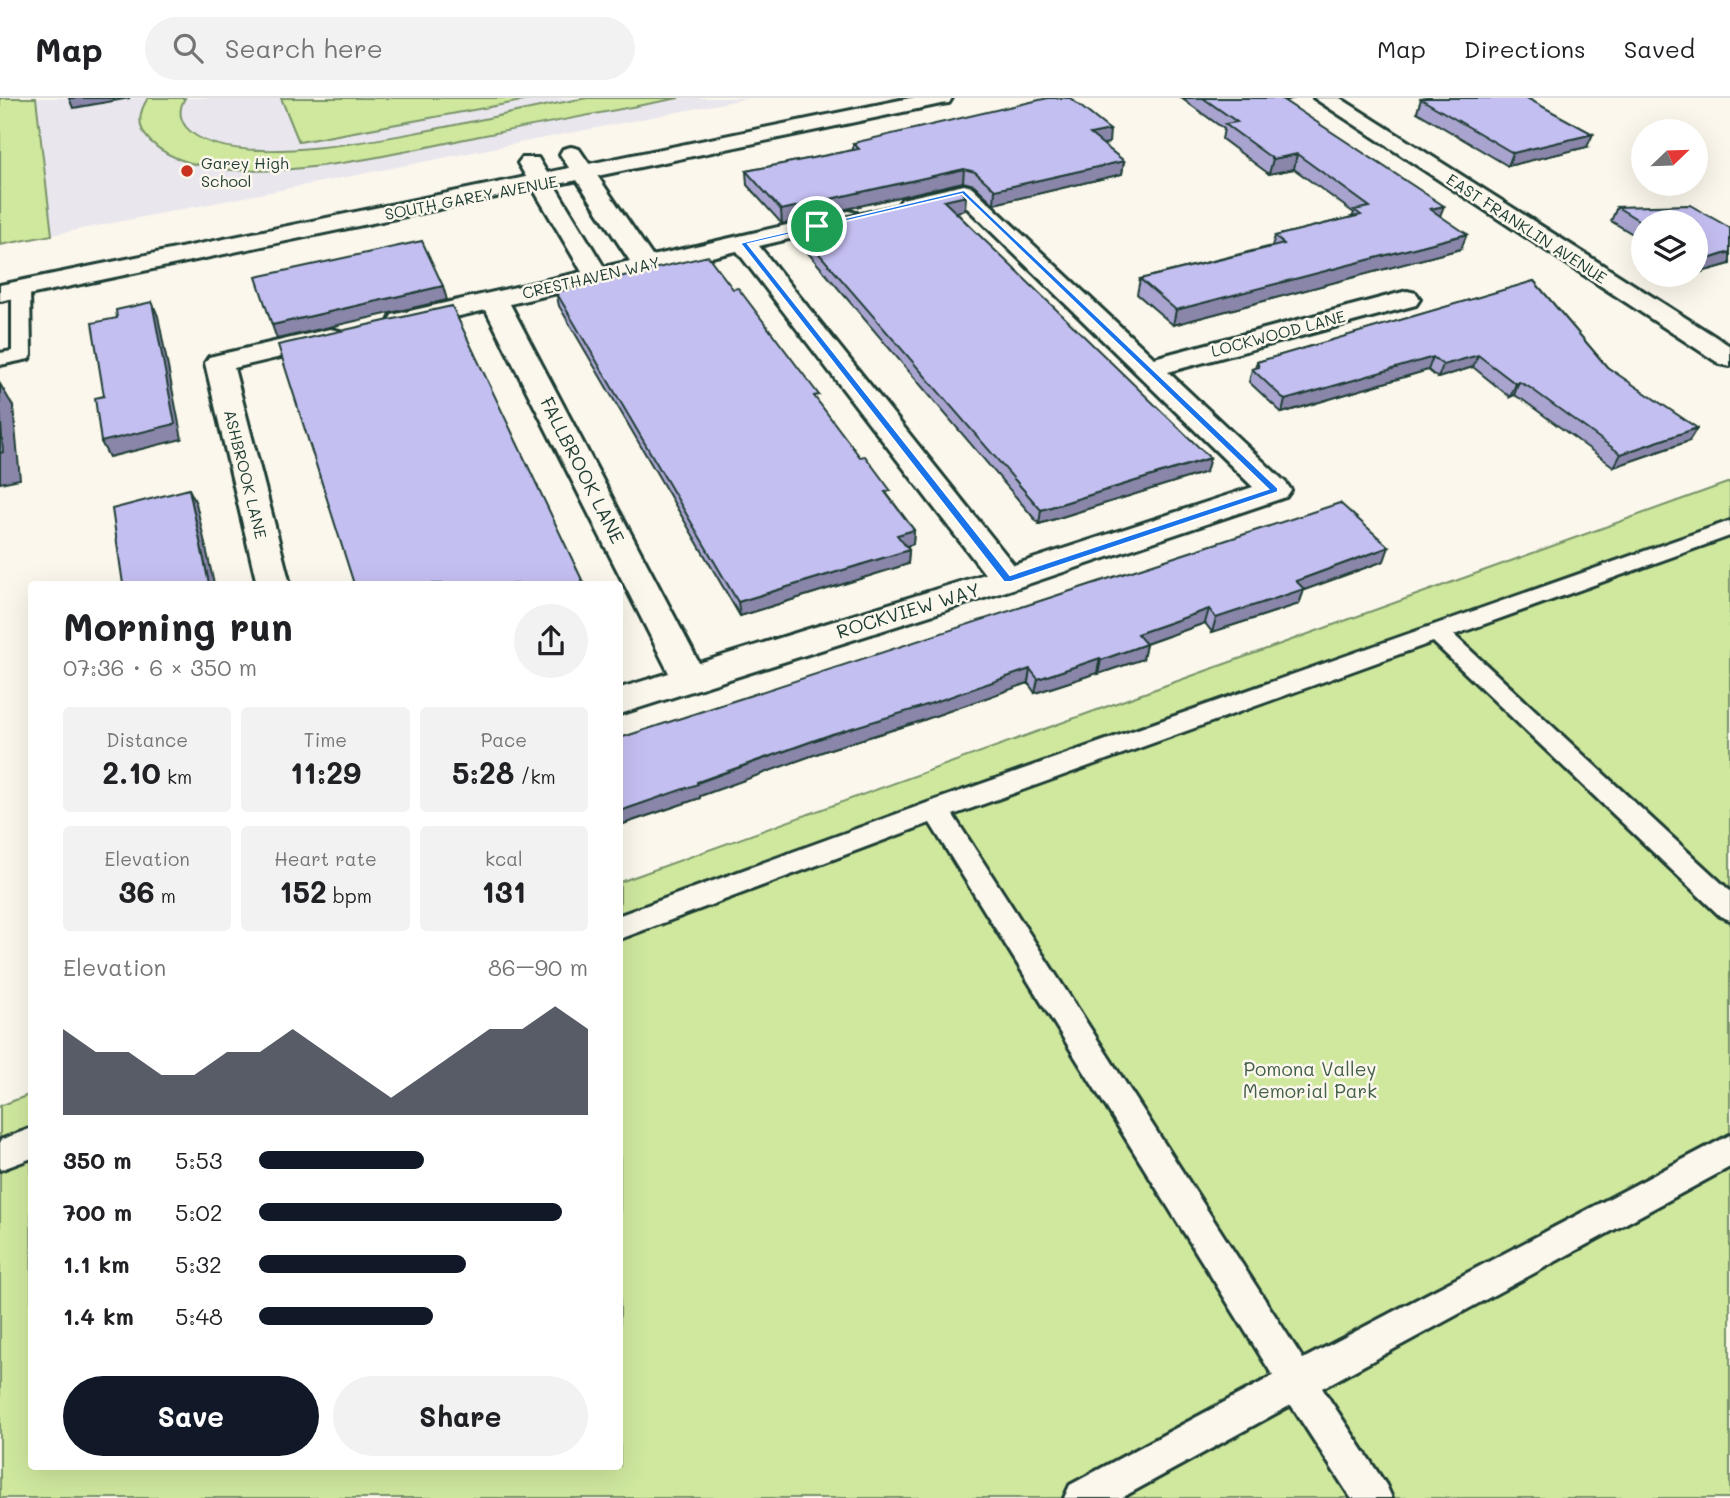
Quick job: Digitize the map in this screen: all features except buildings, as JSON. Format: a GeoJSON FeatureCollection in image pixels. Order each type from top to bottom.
{"type":"FeatureCollection","features":[{"type":"Feature","properties":{"kind":"street","name":"SOUTH GAREY AVENUE"},"geometry":{"type":"LineString","coordinates":[[11,290],[578,164],[848,98]]}},
{"type":"Feature","properties":{"kind":"street","name":"SOUTH GAREY AVENUE"},"geometry":{"type":"LineString","coordinates":[[578,164],[941,98]]}},
{"type":"Feature","properties":{"kind":"street","name":"EAST FRANKLIN AVENUE"},"geometry":{"type":"LineString","coordinates":[[1325,98],[1730,358]]}},
{"type":"Feature","properties":{"kind":"street"},"geometry":{"type":"LineString","coordinates":[[578,164],[646,265]]}},
{"type":"Feature","properties":{"kind":"street","name":"SOUTH GAREY AVENUE"},"geometry":{"type":"LineString","coordinates":[[0,270],[536,173]]}},
{"type":"Feature","properties":{"kind":"street"},"geometry":{"type":"LineString","coordinates":[[536,173],[597,276]]}},
{"type":"Feature","properties":{"kind":"street","name":"CRESTHAVEN WAY"},"geometry":{"type":"LineString","coordinates":[[376,327],[964,192],[1150,368]]}},
{"type":"Feature","properties":{"kind":"street"},"geometry":{"type":"LineString","coordinates":[[744,243],[1007,579]]}},
{"type":"Feature","properties":{"kind":"street","name":"FALLBROOK LANE"},"geometry":{"type":"LineString","coordinates":[[494,299],[690,678]]}},
{"type":"Feature","properties":{"kind":"street","name":"LOCKWOOD LANE"},"geometry":{"type":"LineString","coordinates":[[1150,368],[1407,299]]}},
{"type":"Feature","properties":{"kind":"street","name":"ASHBROOK LANE"},"geometry":{"type":"LineString","coordinates":[[272,581],[219,363],[350,333]]}},
{"type":"Feature","properties":{"kind":"street","name":"ROCKVIEW WAY"},"geometry":{"type":"LineString","coordinates":[[623,700],[1007,579],[1275,490],[1150,368]]}},
{"type":"Feature","properties":{"kind":"lane"},"geometry":{"type":"LineString","coordinates":[[0,359],[22,355],[11,290]]}},
{"type":"Feature","properties":{"kind":"lane"},"geometry":{"type":"LineString","coordinates":[[623,926],[936,810],[1730,528]]}},
{"type":"Feature","properties":{"kind":"lane"},"geometry":{"type":"LineString","coordinates":[[1437,632],[1730,908]]}},
{"type":"Feature","properties":{"kind":"lane"},"geometry":{"type":"LineString","coordinates":[[936,810],[1373,1498]]}},
{"type":"Feature","properties":{"kind":"lane"},"geometry":{"type":"LineString","coordinates":[[0,1155],[28,1144]]}},
{"type":"Feature","properties":{"kind":"lane"},"geometry":{"type":"LineString","coordinates":[[1083,1498],[1730,1150]]}},
{"type":"Feature","properties":{"kind":"shaded area","name":"Garey High School"},"geometry":{"type":"Polygon","coordinates":[[[0,98],[749,98],[0,245],[0,98]]]}},
{"type":"Feature","properties":{"kind":"green space"},"geometry":{"type":"Polygon","coordinates":[[[0,98],[36,98],[52,235],[0,245],[0,98]]]}},
{"type":"Feature","properties":{"kind":"green space"},"geometry":{"type":"Polygon","coordinates":[[[148,98],[185,98],[181,113],[186,127],[214,144],[259,150],[315,148],[377,140],[588,98],[679,98],[358,161],[262,171],[217,168],[179,159],[150,141],[140,120],[148,98]]]}},
{"type":"Feature","properties":{"kind":"green space"},"geometry":{"type":"Polygon","coordinates":[[[281,98],[538,98],[299,142],[281,98]]]}},
{"type":"Feature","properties":{"kind":"green space","name":"Pomona Valley Memorial Park"},"geometry":{"type":"Polygon","coordinates":[[[1730,482],[1730,1498],[0,1498],[0,1106],[28,1095],[28,1470],[623,1470],[623,881],[1730,482]]]}},
{"type":"Feature","properties":{"kind":"place","name":"Garey High School"},"geometry":{"type":"Point","coordinates":[187,171]}},
{"type":"Feature","properties":{"kind":"route"},"geometry":{"type":"LineString","coordinates":[[964,192],[1275,490],[1007,579],[744,243],[817,226],[964,192]]}}]}
